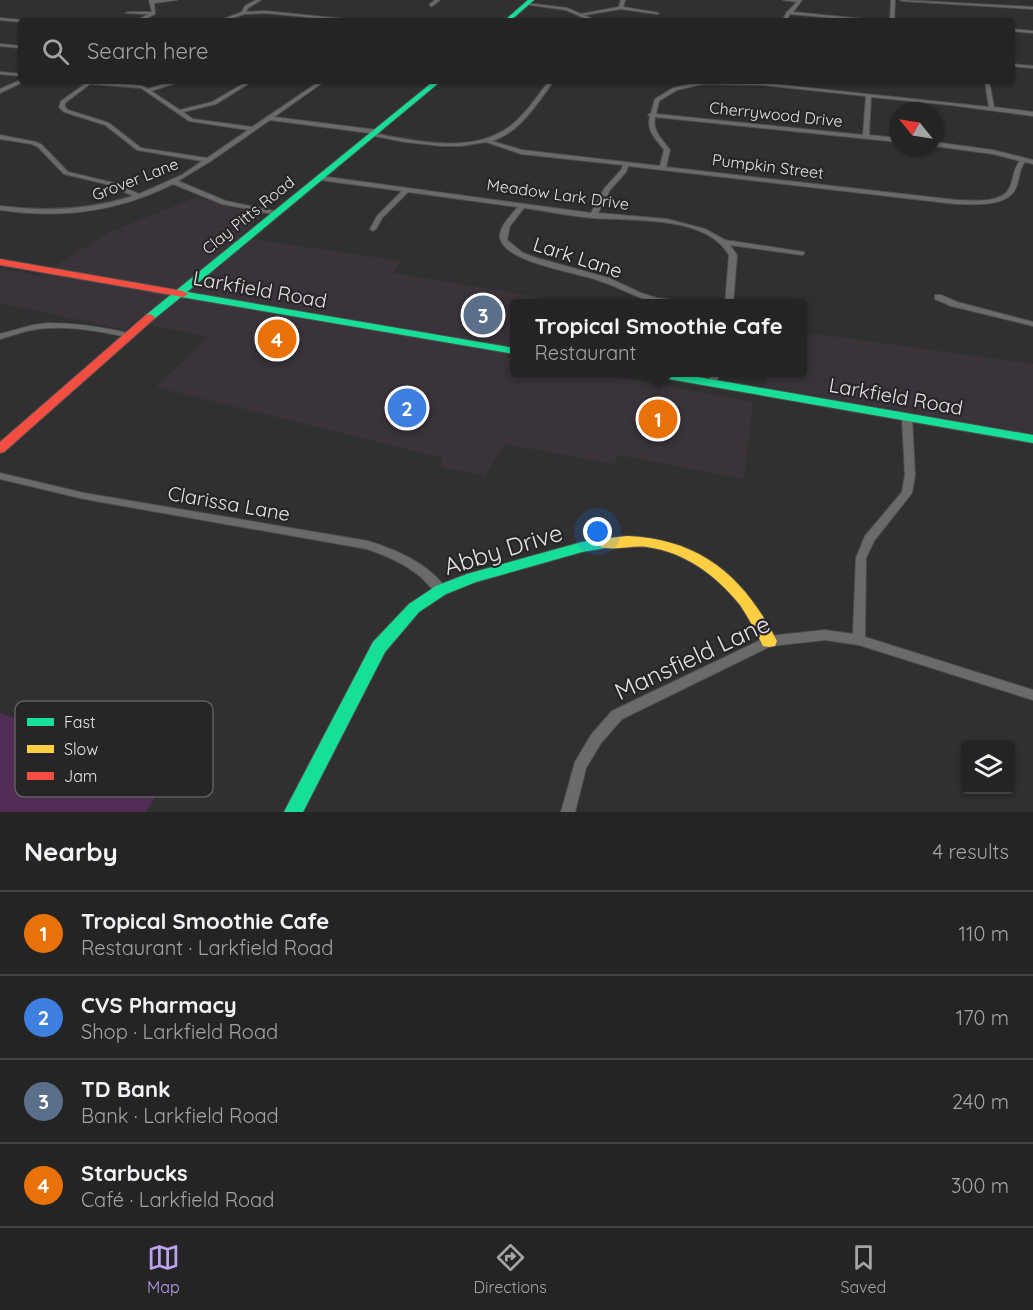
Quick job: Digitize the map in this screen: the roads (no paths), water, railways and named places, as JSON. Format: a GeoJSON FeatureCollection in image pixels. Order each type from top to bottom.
{"type":"FeatureCollection","features":[{"type":"Feature","properties":{"kind":"street"},"geometry":{"type":"LineString","coordinates":[[154,13],[152,1],[175,0]]}},
{"type":"Feature","properties":{"kind":"street"},"geometry":{"type":"LineString","coordinates":[[244,13],[246,7],[259,0]]}},
{"type":"Feature","properties":{"kind":"street"},"geometry":{"type":"LineString","coordinates":[[431,5],[438,0]]}},
{"type":"Feature","properties":{"kind":"street"},"geometry":{"type":"LineString","coordinates":[[621,8],[623,0]]}},
{"type":"Feature","properties":{"kind":"street"},"geometry":{"type":"LineString","coordinates":[[785,0],[800,1]]}},
{"type":"Feature","properties":{"kind":"street"},"geometry":{"type":"LineString","coordinates":[[892,0],[892,18]]}},
{"type":"Feature","properties":{"kind":"street"},"geometry":{"type":"LineString","coordinates":[[902,0],[971,2],[1033,8]]}},
{"type":"Feature","properties":{"kind":"street"},"geometry":{"type":"LineString","coordinates":[[786,18],[800,1]]}},
{"type":"Feature","properties":{"kind":"street"},"geometry":{"type":"LineString","coordinates":[[510,18],[529,2],[559,7],[589,18]]}},
{"type":"Feature","properties":{"kind":"street"},"geometry":{"type":"LineString","coordinates":[[583,14],[621,8],[657,13]]}},
{"type":"Feature","properties":{"kind":"street"},"geometry":{"type":"LineString","coordinates":[[228,18],[244,13],[274,12],[333,18]]}},
{"type":"Feature","properties":{"kind":"street"},"geometry":{"type":"LineString","coordinates":[[128,14],[154,13]]}},
{"type":"Feature","properties":{"kind":"street"},"geometry":{"type":"LineString","coordinates":[[144,18],[154,13]]}},
{"type":"Feature","properties":{"kind":"street"},"geometry":{"type":"LineString","coordinates":[[788,13],[846,18]]}},
{"type":"Feature","properties":{"kind":"street"},"geometry":{"type":"LineString","coordinates":[[0,19],[18,21]]}},
{"type":"Feature","properties":{"kind":"street"},"geometry":{"type":"LineString","coordinates":[[1015,30],[1033,32]]}},
{"type":"Feature","properties":{"kind":"street"},"geometry":{"type":"LineString","coordinates":[[0,45],[18,47]]}},
{"type":"Feature","properties":{"kind":"street"},"geometry":{"type":"LineString","coordinates":[[1015,65],[1033,67]]}},
{"type":"Feature","properties":{"kind":"street"},"geometry":{"type":"LineString","coordinates":[[0,73],[18,75]]}},
{"type":"Feature","properties":{"kind":"street"},"geometry":{"type":"LineString","coordinates":[[0,91],[18,83]]}},
{"type":"Feature","properties":{"kind":"street"},"geometry":{"type":"LineString","coordinates":[[88,84],[63,102],[62,107],[66,111],[108,124],[139,149],[209,160]]}},
{"type":"Feature","properties":{"kind":"street"},"geometry":{"type":"LineString","coordinates":[[107,84],[148,90],[178,112],[201,122],[253,129]]}},
{"type":"Feature","properties":{"kind":"street"},"geometry":{"type":"LineString","coordinates":[[148,90],[169,84]]}},
{"type":"Feature","properties":{"kind":"street"},"geometry":{"type":"LineString","coordinates":[[178,112],[214,103],[246,84]]}},
{"type":"Feature","properties":{"kind":"street","name":"Grover Lane"},"geometry":{"type":"LineString","coordinates":[[0,208],[26,213],[59,214],[96,209],[174,182],[319,84]]}},
{"type":"Feature","properties":{"kind":"street","name":"Clay Pitts Road"},"geometry":{"type":"LineString","coordinates":[[0,449],[128,335],[434,84]]}},
{"type":"Feature","properties":{"kind":"street"},"geometry":{"type":"LineString","coordinates":[[269,118],[448,144],[485,140],[510,130],[549,84]]}},
{"type":"Feature","properties":{"kind":"street"},"geometry":{"type":"LineString","coordinates":[[663,168],[667,159],[667,150],[653,132],[651,115],[657,100],[662,95],[691,84]]}},
{"type":"Feature","properties":{"kind":"street"},"geometry":{"type":"LineString","coordinates":[[778,84],[1033,114]]}},
{"type":"Feature","properties":{"kind":"street"},"geometry":{"type":"LineString","coordinates":[[988,84],[992,108]]}},
{"type":"Feature","properties":{"kind":"street"},"geometry":{"type":"LineString","coordinates":[[866,137],[869,95]]}},
{"type":"Feature","properties":{"kind":"street","name":"Cherrywood Drive"},"geometry":{"type":"LineString","coordinates":[[651,115],[889,139]]}},
{"type":"Feature","properties":{"kind":"street"},"geometry":{"type":"LineString","coordinates":[[0,137],[34,143],[40,146],[66,173],[112,184],[137,196]]}},
{"type":"Feature","properties":{"kind":"street","name":"Pumpkin Street"},"geometry":{"type":"LineString","coordinates":[[485,140],[521,152],[972,202],[1002,198],[1011,192],[1015,185],[1015,171],[1024,160]]}},
{"type":"Feature","properties":{"kind":"street"},"geometry":{"type":"LineString","coordinates":[[943,145],[978,149],[1033,162]]}},
{"type":"Feature","properties":{"kind":"street"},"geometry":{"type":"LineString","coordinates":[[593,216],[607,189],[624,171],[626,164]]}},
{"type":"Feature","properties":{"kind":"street","name":"Meadow Lark Drive"},"geometry":{"type":"LineString","coordinates":[[320,178],[593,216],[678,223],[710,233],[725,242],[802,253]]}},
{"type":"Feature","properties":{"kind":"street"},"geometry":{"type":"LineString","coordinates":[[174,182],[224,202],[277,213]]}},
{"type":"Feature","properties":{"kind":"street"},"geometry":{"type":"LineString","coordinates":[[373,229],[379,217],[407,189]]}},
{"type":"Feature","properties":{"kind":"street","name":"Lark Lane"},"geometry":{"type":"LineString","coordinates":[[523,205],[508,223],[503,234],[504,242],[520,255],[606,280],[652,299]]}},
{"type":"Feature","properties":{"kind":"street"},"geometry":{"type":"LineString","coordinates":[[725,242],[733,255],[729,299]]}},
{"type":"Feature","properties":{"kind":"street","name":"Larkfield Road"},"geometry":{"type":"LineString","coordinates":[[0,262],[510,350]]}},
{"type":"Feature","properties":{"kind":"street"},"geometry":{"type":"LineString","coordinates":[[938,297],[954,304],[1033,324]]}},
{"type":"Feature","properties":{"kind":"street"},"geometry":{"type":"LineString","coordinates":[[0,337],[24,329],[57,324],[72,324],[128,335]]}},
{"type":"Feature","properties":{"kind":"street","name":"Larkfield Road"},"geometry":{"type":"LineString","coordinates":[[714,378],[907,418],[1033,439]]}},
{"type":"Feature","properties":{"kind":"street"},"geometry":{"type":"LineString","coordinates":[[859,640],[861,558],[869,539],[907,493],[910,475],[907,418]]}},
{"type":"Feature","properties":{"kind":"street","name":"Clarissa Lane"},"geometry":{"type":"LineString","coordinates":[[0,476],[84,496],[368,545],[399,556],[424,571],[441,590]]}},
{"type":"Feature","properties":{"kind":"street","name":"Abby Drive"},"geometry":{"type":"LineString","coordinates":[[292,812],[379,647],[414,608],[441,590],[472,578],[582,547],[615,541],[644,540],[671,546],[698,558],[723,576],[746,602],[769,641]]}},
{"type":"Feature","properties":{"kind":"street","name":"Mansfield Lane"},"geometry":{"type":"LineString","coordinates":[[568,812],[580,766],[596,739],[617,715],[769,641],[825,635],[859,640],[1033,694]]}},
{"type":"Feature","properties":{"kind":"place","name":"TD Bank"},"geometry":{"type":"Point","coordinates":[483,315]}},
{"type":"Feature","properties":{"kind":"place","name":"Starbucks"},"geometry":{"type":"Point","coordinates":[277,339]}},
{"type":"Feature","properties":{"kind":"place","name":"CVS Pharmacy"},"geometry":{"type":"Point","coordinates":[407,408]}},
{"type":"Feature","properties":{"kind":"place","name":"Tropical Smoothie Cafe"},"geometry":{"type":"Point","coordinates":[658,419]}}]}
